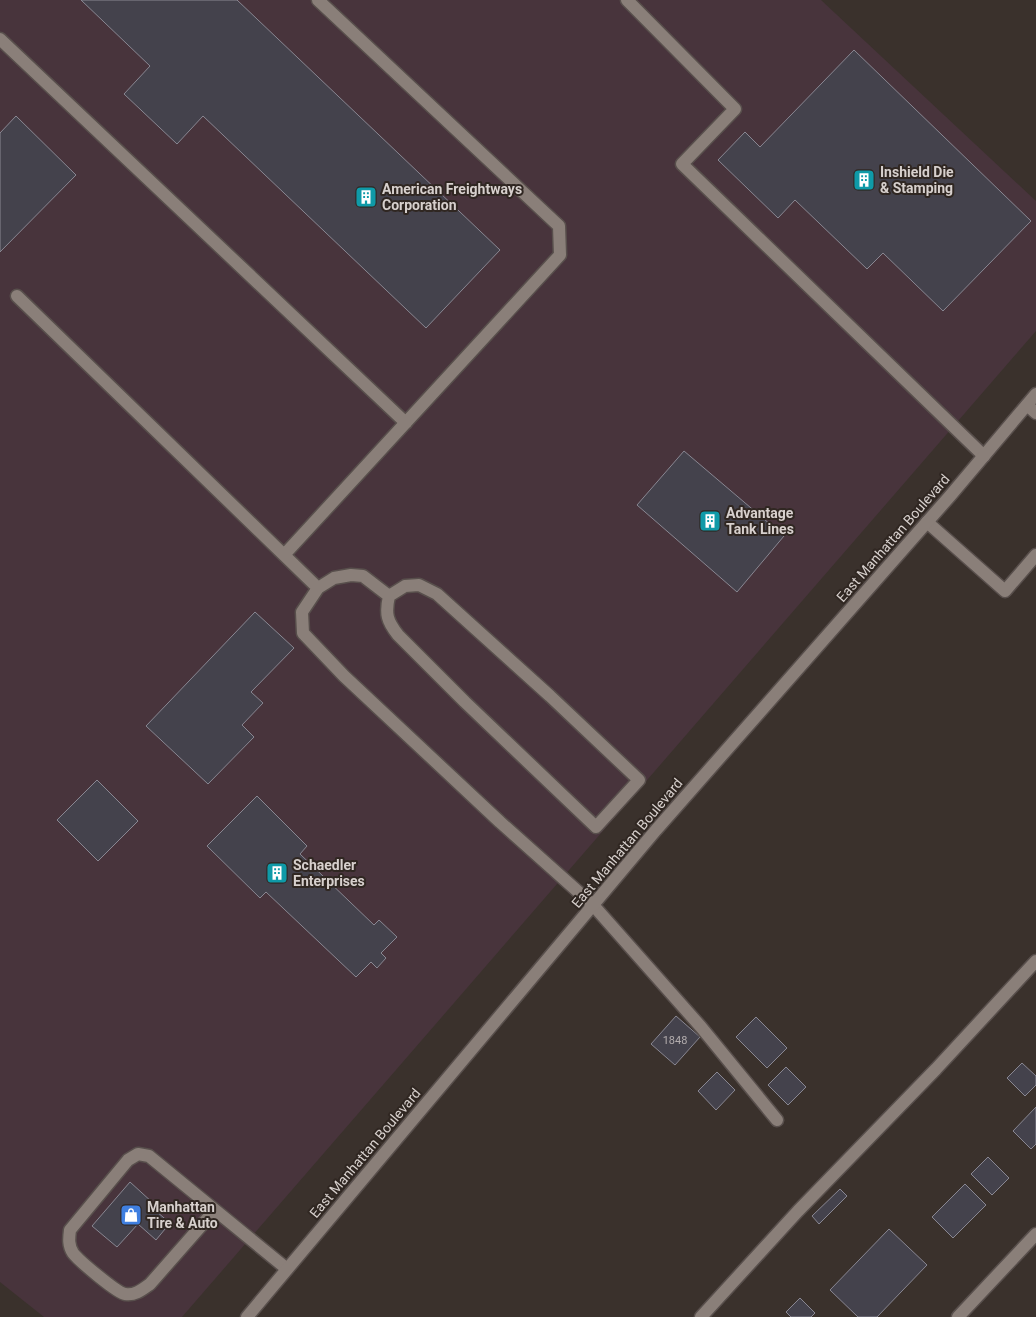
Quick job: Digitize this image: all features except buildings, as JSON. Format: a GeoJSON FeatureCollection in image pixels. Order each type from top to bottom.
{"type":"FeatureCollection","features":[{"type":"Feature","properties":{"kind":"street"},"geometry":{"type":"LineString","coordinates":[[284,555],[560,255],[559,226],[318,0]]}},
{"type":"Feature","properties":{"kind":"street"},"geometry":{"type":"LineString","coordinates":[[627,0],[735,109],[682,164],[984,456]]}},
{"type":"Feature","properties":{"kind":"street"},"geometry":{"type":"LineString","coordinates":[[0,38],[406,423]]}},
{"type":"Feature","properties":{"kind":"street"},"geometry":{"type":"LineString","coordinates":[[17,296],[318,588]]}},
{"type":"Feature","properties":{"kind":"street","name":"East Manhattan Boulevard"},"geometry":{"type":"LineString","coordinates":[[246,1317],[656,830],[984,456],[1031,409],[1036,394]]}},
{"type":"Feature","properties":{"kind":"street"},"geometry":{"type":"LineString","coordinates":[[927,522],[1005,591],[1036,555]]}},
{"type":"Feature","properties":{"kind":"street"},"geometry":{"type":"LineString","coordinates":[[389,596],[363,576],[351,575],[334,578],[318,588],[302,612],[303,633],[344,676],[500,822],[593,905],[702,1027],[776,1120]]}},
{"type":"Feature","properties":{"kind":"street"},"geometry":{"type":"LineString","coordinates":[[419,585],[437,594],[550,696],[638,780],[596,827],[398,636],[390,625],[386,611],[389,596],[405,586],[419,585]]}},
{"type":"Feature","properties":{"kind":"street"},"geometry":{"type":"LineString","coordinates":[[700,1317],[1036,961]]}},
{"type":"Feature","properties":{"kind":"street"},"geometry":{"type":"LineString","coordinates":[[215,1210],[150,1284],[140,1292],[125,1294],[114,1289],[73,1253],[68,1242],[70,1230],[128,1160],[138,1154],[150,1156],[215,1210],[286,1269]]}},
{"type":"Feature","properties":{"kind":"street"},"geometry":{"type":"LineString","coordinates":[[958,1317],[1036,1234]]}},
{"type":"Feature","properties":{"kind":"shaded area"},"geometry":{"type":"Polygon","coordinates":[[[0,0],[821,0],[1036,201],[1036,331],[182,1317],[44,1317],[0,1282],[0,0]]]}},
{"type":"Feature","properties":{"kind":"place","name":"Inshield Die & Stamping"},"geometry":{"type":"Point","coordinates":[864,180]}},
{"type":"Feature","properties":{"kind":"place","name":"American Freightways Corporation"},"geometry":{"type":"Point","coordinates":[366,197]}},
{"type":"Feature","properties":{"kind":"place","name":"Advantage Tank Lines"},"geometry":{"type":"Point","coordinates":[710,521]}},
{"type":"Feature","properties":{"kind":"place","name":"Schaedler Enterprises"},"geometry":{"type":"Point","coordinates":[277,873]}},
{"type":"Feature","properties":{"kind":"place","name":"Manhattan Tire & Auto"},"geometry":{"type":"Point","coordinates":[131,1215]}}]}
